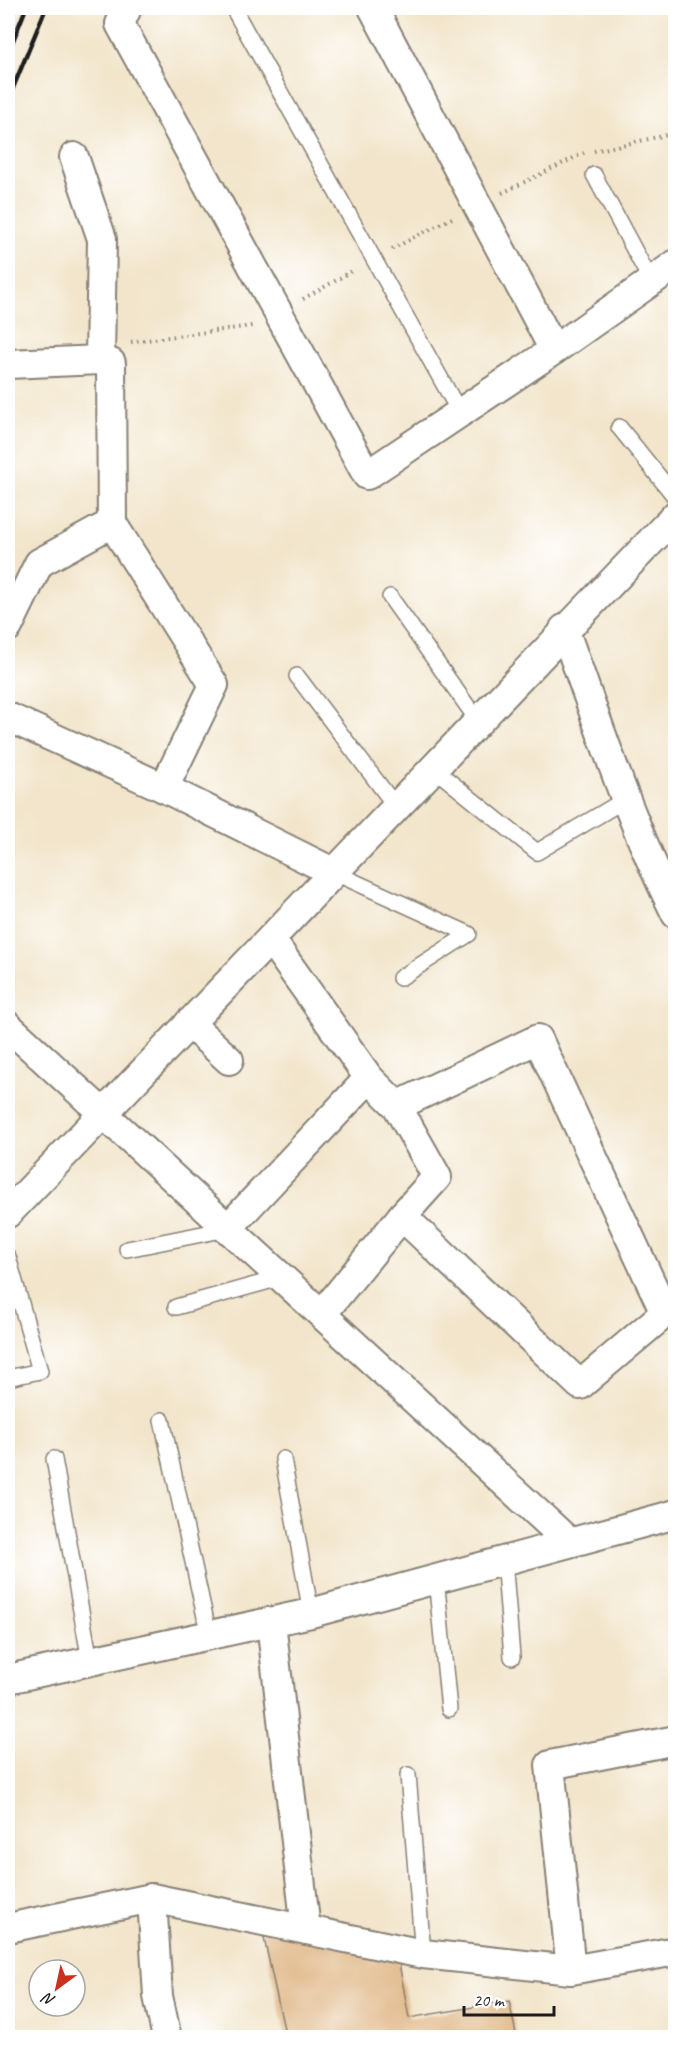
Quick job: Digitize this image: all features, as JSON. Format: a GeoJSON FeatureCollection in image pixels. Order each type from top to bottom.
{"type":"FeatureCollection","features":[{"type":"Feature","properties":{"kind":"street"},"geometry":{"type":"LineString","coordinates":[[126,8],[120,24],[367,475],[554,350],[675,264]]}},
{"type":"Feature","properties":{"kind":"street"},"geometry":{"type":"LineString","coordinates":[[373,8],[554,350]]}},
{"type":"Feature","properties":{"kind":"street"},"geometry":{"type":"LineString","coordinates":[[74,157],[102,239],[100,360]]}},
{"type":"Feature","properties":{"kind":"street"},"geometry":{"type":"LineString","coordinates":[[8,364],[100,360],[111,363],[112,523],[214,686],[164,788]]}},
{"type":"Feature","properties":{"kind":"street"},"geometry":{"type":"LineString","coordinates":[[8,1213],[675,515]]}},
{"type":"Feature","properties":{"kind":"street"},"geometry":{"type":"LineString","coordinates":[[8,627],[39,564],[112,523]]}},
{"type":"Feature","properties":{"kind":"street"},"geometry":{"type":"LineString","coordinates":[[564,629],[626,799],[666,876],[675,915]]}},
{"type":"Feature","properties":{"kind":"street"},"geometry":{"type":"LineString","coordinates":[[8,717],[164,788],[333,872]]}},
{"type":"Feature","properties":{"kind":"street"},"geometry":{"type":"LineString","coordinates":[[271,940],[369,1078],[397,1106],[437,1177],[322,1314]]}},
{"type":"Feature","properties":{"kind":"street"},"geometry":{"type":"LineString","coordinates":[[189,1023],[229,1060]]}},
{"type":"Feature","properties":{"kind":"street"},"geometry":{"type":"LineString","coordinates":[[8,1026],[101,1114],[568,1541]]}},
{"type":"Feature","properties":{"kind":"street"},"geometry":{"type":"LineString","coordinates":[[397,1106],[538,1039],[665,1314],[580,1385],[402,1216]]}},
{"type":"Feature","properties":{"kind":"street"},"geometry":{"type":"LineString","coordinates":[[227,1229],[369,1078]]}},
{"type":"Feature","properties":{"kind":"street"},"geometry":{"type":"LineString","coordinates":[[8,1679],[310,1613],[568,1541],[675,1515]]}},
{"type":"Feature","properties":{"kind":"street"},"geometry":{"type":"LineString","coordinates":[[271,1622],[306,1930]]}},
{"type":"Feature","properties":{"kind":"street"},"geometry":{"type":"LineString","coordinates":[[571,1970],[550,1766],[675,1740]]}},
{"type":"Feature","properties":{"kind":"street"},"geometry":{"type":"LineString","coordinates":[[152,1898],[158,1996],[167,2037]]}},
{"type":"Feature","properties":{"kind":"street"},"geometry":{"type":"LineString","coordinates":[[8,1928],[152,1898],[423,1954],[571,1970],[675,1951]]}},
{"type":"Feature","properties":{"kind":"lane"},"geometry":{"type":"LineString","coordinates":[[233,8],[460,413]]}},
{"type":"Feature","properties":{"kind":"lane"},"geometry":{"type":"LineString","coordinates":[[594,175],[651,281]]}},
{"type":"Feature","properties":{"kind":"lane"},"geometry":{"type":"LineString","coordinates":[[619,428],[675,498]]}},
{"type":"Feature","properties":{"kind":"lane"},"geometry":{"type":"LineString","coordinates":[[390,597],[478,721]]}},
{"type":"Feature","properties":{"kind":"lane"},"geometry":{"type":"LineString","coordinates":[[297,676],[396,807]]}},
{"type":"Feature","properties":{"kind":"lane"},"geometry":{"type":"LineString","coordinates":[[433,768],[537,852],[626,799]]}},
{"type":"Feature","properties":{"kind":"lane"},"geometry":{"type":"LineString","coordinates":[[333,872],[469,934],[400,978]]}},
{"type":"Feature","properties":{"kind":"lane"},"geometry":{"type":"LineString","coordinates":[[127,1249],[227,1229]]}},
{"type":"Feature","properties":{"kind":"lane"},"geometry":{"type":"LineString","coordinates":[[8,1257],[40,1371],[8,1378]]}},
{"type":"Feature","properties":{"kind":"lane"},"geometry":{"type":"LineString","coordinates":[[176,1307],[280,1278]]}},
{"type":"Feature","properties":{"kind":"lane"},"geometry":{"type":"LineString","coordinates":[[162,1420],[209,1635]]}},
{"type":"Feature","properties":{"kind":"lane"},"geometry":{"type":"LineString","coordinates":[[54,1459],[90,1661]]}},
{"type":"Feature","properties":{"kind":"lane"},"geometry":{"type":"LineString","coordinates":[[283,1459],[310,1613]]}},
{"type":"Feature","properties":{"kind":"lane"},"geometry":{"type":"LineString","coordinates":[[504,1560],[512,1657]]}},
{"type":"Feature","properties":{"kind":"lane"},"geometry":{"type":"LineString","coordinates":[[436,1578],[449,1709]]}},
{"type":"Feature","properties":{"kind":"lane"},"geometry":{"type":"LineString","coordinates":[[408,1775],[423,1954]]}},
{"type":"Feature","properties":{"kind":"building"},"geometry":{"type":"Polygon","coordinates":[[[262,1929],[398,1958],[409,2018],[509,2001],[517,2038],[286,2038],[262,1929]]]}},
{"type":"Feature","properties":{"kind":"railway"},"geometry":{"type":"LineString","coordinates":[[8,53],[26,8]]}},
{"type":"Feature","properties":{"kind":"railway"},"geometry":{"type":"LineString","coordinates":[[8,100],[46,8]]}}]}
